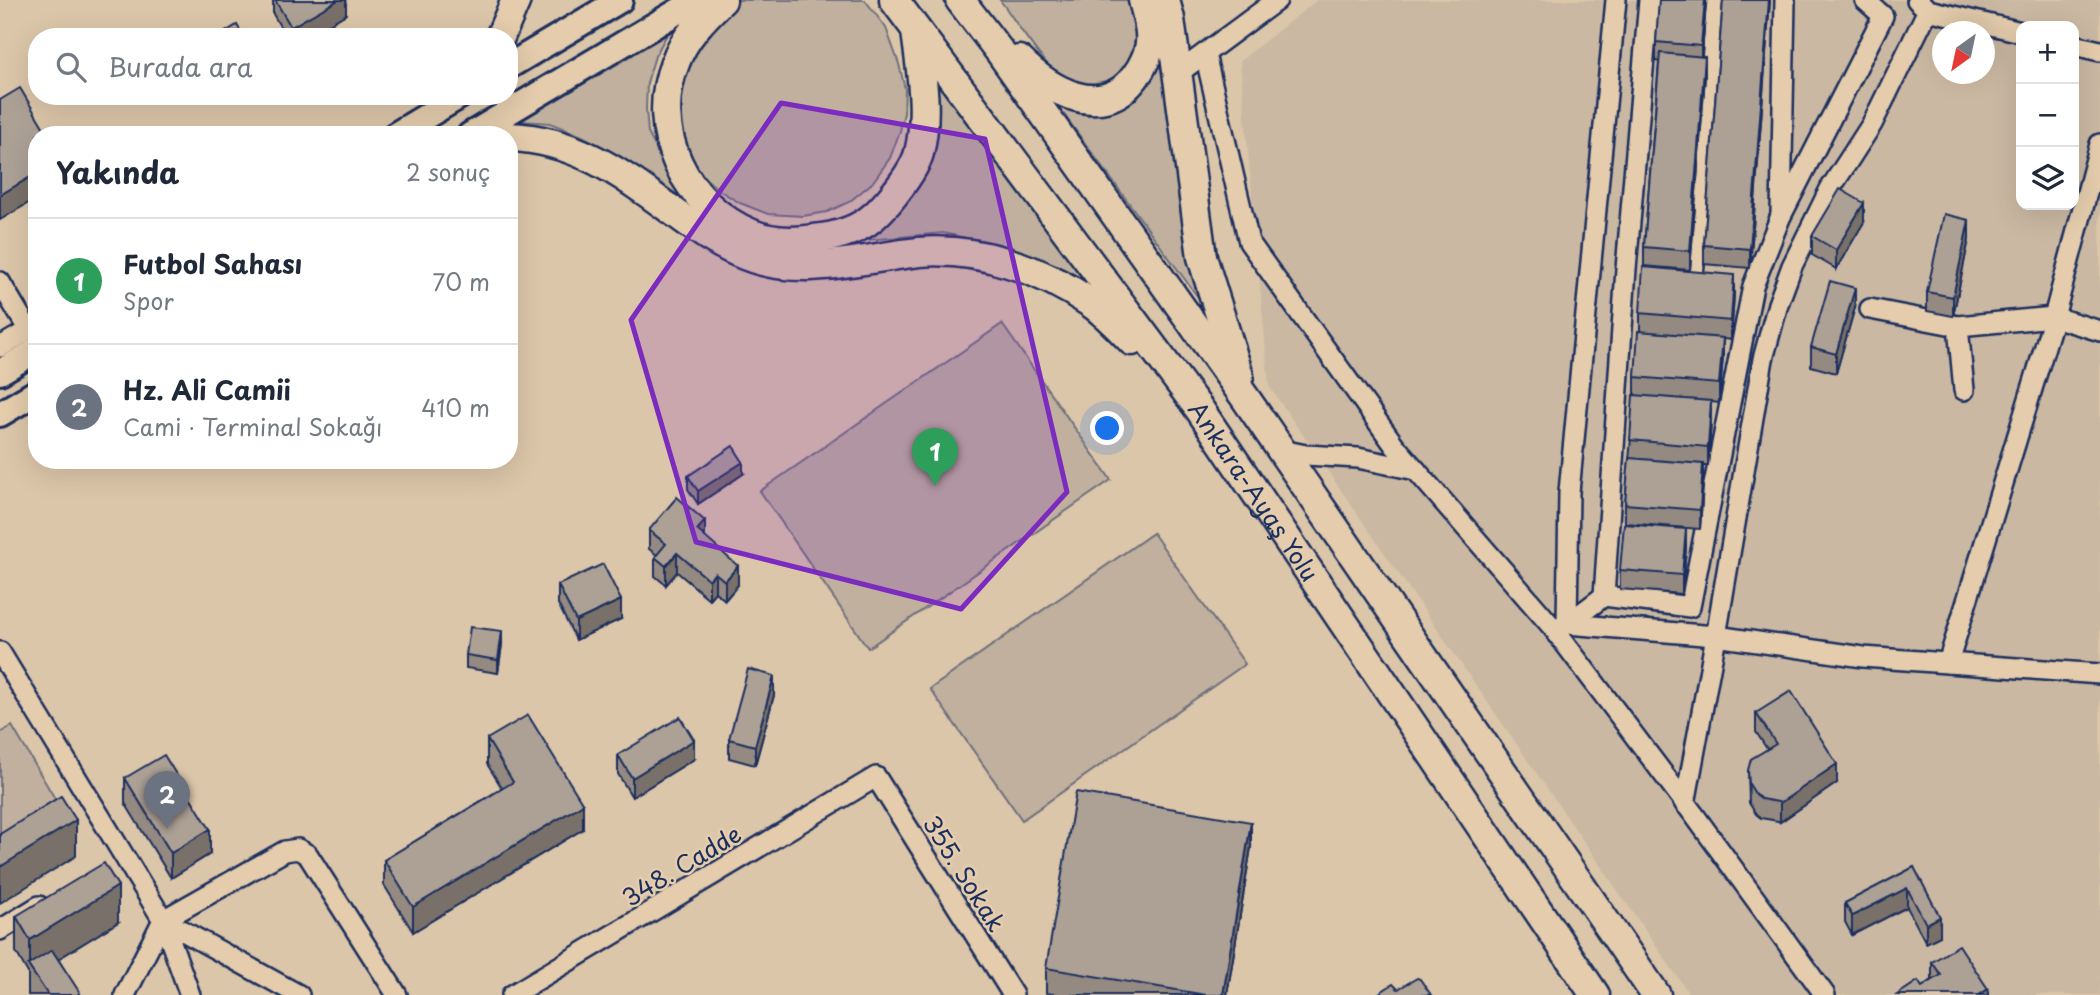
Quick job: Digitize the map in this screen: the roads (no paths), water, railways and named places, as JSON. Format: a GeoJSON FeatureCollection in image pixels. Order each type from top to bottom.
{"type":"FeatureCollection","features":[{"type":"Feature","properties":{"kind":"highway"},"geometry":{"type":"LineString","coordinates":[[504,28],[516,0]]}},
{"type":"Feature","properties":{"kind":"highway"},"geometry":{"type":"LineString","coordinates":[[722,0],[697,24],[675,62],[668,86],[665,113],[669,141],[679,169],[697,196],[724,218],[752,234],[791,242],[835,237],[872,219],[898,191],[918,155],[925,104],[915,29]]}},
{"type":"Feature","properties":{"kind":"highway","name":"Ankara-Ayaş Yolu"},"geometry":{"type":"LineString","coordinates":[[894,0],[1200,410],[1595,995]]}},
{"type":"Feature","properties":{"kind":"highway"},"geometry":{"type":"LineString","coordinates":[[961,2],[1035,76],[1056,89],[1076,97],[1094,100],[1111,97],[1128,87],[1141,70],[1150,43],[1143,0]]}},
{"type":"Feature","properties":{"kind":"highway"},"geometry":{"type":"LineString","coordinates":[[1165,0],[1170,19],[1202,257],[1246,399]]}},
{"type":"Feature","properties":{"kind":"highway","name":"Ankara-Ayaş Yolu"},"geometry":{"type":"LineString","coordinates":[[961,2],[1000,52],[1246,399],[1656,995]]}},
{"type":"Feature","properties":{"kind":"highway"},"geometry":{"type":"LineString","coordinates":[[518,138],[542,139],[592,157],[626,177],[699,230],[748,257],[785,265],[817,266],[921,252],[958,253],[999,260],[1045,277],[1090,302],[1200,410]]}},
{"type":"Feature","properties":{"kind":"main road"},"geometry":{"type":"LineString","coordinates":[[518,61],[620,0]]}},
{"type":"Feature","properties":{"kind":"main road"},"geometry":{"type":"LineString","coordinates":[[485,126],[697,0]]}},
{"type":"Feature","properties":{"kind":"main road"},"geometry":{"type":"LineString","coordinates":[[411,126],[445,105]]}},
{"type":"Feature","properties":{"kind":"main road"},"geometry":{"type":"LineString","coordinates":[[0,372],[28,346]]}},
{"type":"Feature","properties":{"kind":"main road"},"geometry":{"type":"LineString","coordinates":[[0,414],[28,397]]}},
{"type":"Feature","properties":{"kind":"street"},"geometry":{"type":"LineString","coordinates":[[1177,74],[1277,0]]}},
{"type":"Feature","properties":{"kind":"street"},"geometry":{"type":"LineString","coordinates":[[1560,626],[1569,492],[1616,0]]}},
{"type":"Feature","properties":{"kind":"street"},"geometry":{"type":"LineString","coordinates":[[1604,596],[1632,269],[1649,0]]}},
{"type":"Feature","properties":{"kind":"street"},"geometry":{"type":"LineString","coordinates":[[1717,0],[1686,275],[1753,286]]}},
{"type":"Feature","properties":{"kind":"street"},"geometry":{"type":"LineString","coordinates":[[1780,218],[1785,0]]}},
{"type":"Feature","properties":{"kind":"street"},"geometry":{"type":"LineString","coordinates":[[1560,626],[1604,596],[1690,607],[1753,286],[1780,218],[1883,16],[1865,0]]}},
{"type":"Feature","properties":{"kind":"street"},"geometry":{"type":"LineString","coordinates":[[1685,804],[1763,359],[1777,304],[1792,266],[1830,189],[1872,124],[1922,5],[2016,31]]}},
{"type":"Feature","properties":{"kind":"street"},"geometry":{"type":"LineString","coordinates":[[2079,46],[2100,51]]}},
{"type":"Feature","properties":{"kind":"street"},"geometry":{"type":"LineString","coordinates":[[1205,54],[1249,242],[1395,446],[1560,626],[1685,804],[1825,995]]}},
{"type":"Feature","properties":{"kind":"street"},"geometry":{"type":"LineString","coordinates":[[1948,663],[2054,317],[2100,144]]}},
{"type":"Feature","properties":{"kind":"street"},"geometry":{"type":"LineString","coordinates":[[0,282],[28,331]]}},
{"type":"Feature","properties":{"kind":"street"},"geometry":{"type":"LineString","coordinates":[[1870,309],[1958,326],[2010,319],[2054,317],[2100,331]]}},
{"type":"Feature","properties":{"kind":"street"},"geometry":{"type":"LineString","coordinates":[[1958,326],[1964,390]]}},
{"type":"Feature","properties":{"kind":"street"},"geometry":{"type":"LineString","coordinates":[[0,347],[28,342]]}},
{"type":"Feature","properties":{"kind":"street"},"geometry":{"type":"LineString","coordinates":[[1281,450],[1306,455],[1358,458],[1416,470]]}},
{"type":"Feature","properties":{"kind":"street"},"geometry":{"type":"LineString","coordinates":[[1560,626],[1716,636],[1863,657],[2100,674]]}},
{"type":"Feature","properties":{"kind":"street"},"geometry":{"type":"LineString","coordinates":[[0,652],[117,858],[163,920],[190,995]]}},
{"type":"Feature","properties":{"kind":"street","name":"348. Cadde"},"geometry":{"type":"LineString","coordinates":[[512,995],[876,777]]}},
{"type":"Feature","properties":{"kind":"street","name":"355. Sokak"},"geometry":{"type":"LineString","coordinates":[[876,777],[1013,995]]}},
{"type":"Feature","properties":{"kind":"street"},"geometry":{"type":"LineString","coordinates":[[125,995],[163,920],[285,851],[298,849],[309,855],[397,995]]}},
{"type":"Feature","properties":{"kind":"street"},"geometry":{"type":"LineString","coordinates":[[0,930],[56,896]]}},
{"type":"Feature","properties":{"kind":"street"},"geometry":{"type":"LineString","coordinates":[[163,920],[299,995]]}},
{"type":"Feature","properties":{"kind":"place","name":"Futbol Sahası"},"geometry":{"type":"Point","coordinates":[935,486]}},
{"type":"Feature","properties":{"kind":"place","name":"Hz. Ali Camii"},"geometry":{"type":"Point","coordinates":[167,829]}}]}
